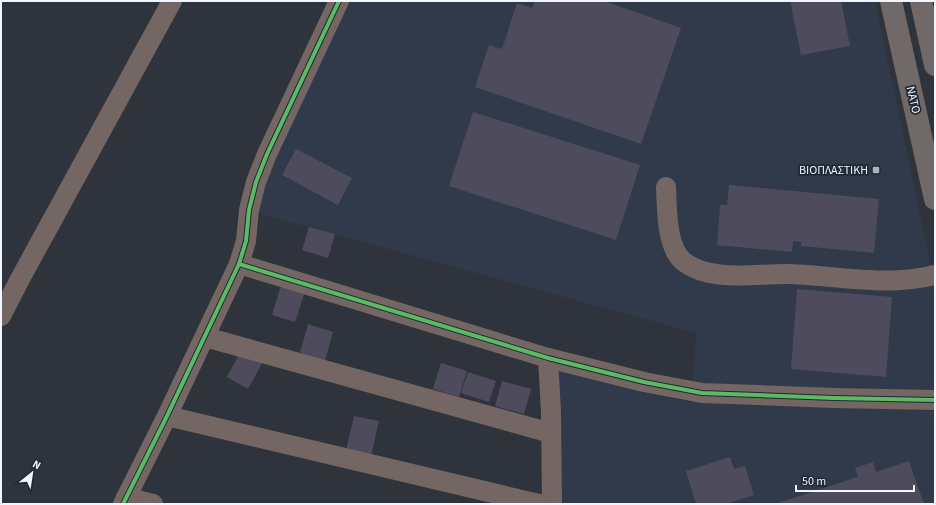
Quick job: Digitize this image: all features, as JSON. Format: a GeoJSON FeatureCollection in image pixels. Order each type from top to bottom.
{"type":"FeatureCollection","features":[{"type":"Feature","properties":{"kind":"main road","name":"ΝΑΤΟ"},"geometry":{"type":"LineString","coordinates":[[891,1],[935,199]]}},
{"type":"Feature","properties":{"kind":"main road"},"geometry":{"type":"LineString","coordinates":[[921,1],[935,65]]}},
{"type":"Feature","properties":{"kind":"street"},"geometry":{"type":"LineString","coordinates":[[1,316],[23,272],[172,1]]}},
{"type":"Feature","properties":{"kind":"street"},"geometry":{"type":"LineString","coordinates":[[153,504],[124,501],[167,416],[239,264],[246,241],[249,210],[256,182],[267,154],[339,1]]}},
{"type":"Feature","properties":{"kind":"street"},"geometry":{"type":"LineString","coordinates":[[666,187],[669,234],[674,248],[683,261],[702,271],[732,276],[790,274],[863,280],[916,279],[935,275]]}},
{"type":"Feature","properties":{"kind":"street"},"geometry":{"type":"LineString","coordinates":[[239,264],[548,358],[644,382],[702,392],[834,398],[935,400]]}},
{"type":"Feature","properties":{"kind":"street"},"geometry":{"type":"LineString","coordinates":[[205,337],[551,433]]}},
{"type":"Feature","properties":{"kind":"street"},"geometry":{"type":"LineString","coordinates":[[548,358],[552,504]]}},
{"type":"Feature","properties":{"kind":"street"},"geometry":{"type":"LineString","coordinates":[[167,416],[539,504]]}},
{"type":"Feature","properties":{"kind":"shaded area"},"geometry":{"type":"Polygon","coordinates":[[[347,1],[875,1],[935,285],[935,504],[559,504],[552,367],[692,403],[696,333],[253,212],[260,184],[347,1]]]}},
{"type":"Feature","properties":{"kind":"building"},"geometry":{"type":"Polygon","coordinates":[[[535,1],[604,1],[681,28],[641,144],[475,87],[489,45],[502,49],[517,3],[532,8],[535,1]]]}},
{"type":"Feature","properties":{"kind":"building"},"geometry":{"type":"Polygon","coordinates":[[[790,1],[841,1],[850,46],[801,55],[790,1]]]}},
{"type":"Feature","properties":{"kind":"building"},"geometry":{"type":"Polygon","coordinates":[[[473,112],[640,165],[616,240],[449,186],[473,112]]]}},
{"type":"Feature","properties":{"kind":"building"},"geometry":{"type":"Polygon","coordinates":[[[296,149],[352,178],[338,205],[282,175],[296,149]]]}},
{"type":"Feature","properties":{"kind":"building"},"geometry":{"type":"Polygon","coordinates":[[[729,185],[879,199],[874,253],[801,246],[801,242],[793,241],[792,252],[717,245],[720,205],[727,205],[729,185]]]}},
{"type":"Feature","properties":{"kind":"building"},"geometry":{"type":"Polygon","coordinates":[[[309,227],[335,234],[328,258],[302,250],[309,227]]]}},
{"type":"Feature","properties":{"kind":"building"},"geometry":{"type":"Polygon","coordinates":[[[281,285],[305,292],[295,322],[272,315],[281,285]]]}},
{"type":"Feature","properties":{"kind":"building"},"geometry":{"type":"Polygon","coordinates":[[[797,289],[892,297],[886,377],[791,369],[797,289]]]}},
{"type":"Feature","properties":{"kind":"building"},"geometry":{"type":"Polygon","coordinates":[[[308,324],[333,332],[325,361],[300,353],[308,324]]]}},
{"type":"Feature","properties":{"kind":"building"},"geometry":{"type":"Polygon","coordinates":[[[240,353],[265,358],[248,389],[227,377],[240,353]]]}},
{"type":"Feature","properties":{"kind":"building"},"geometry":{"type":"Polygon","coordinates":[[[441,363],[467,371],[459,397],[433,389],[441,363]]]}},
{"type":"Feature","properties":{"kind":"building"},"geometry":{"type":"Polygon","coordinates":[[[468,372],[496,381],[489,402],[461,393],[468,372]]]}},
{"type":"Feature","properties":{"kind":"building"},"geometry":{"type":"Polygon","coordinates":[[[502,381],[531,389],[524,414],[495,406],[502,381]]]}},
{"type":"Feature","properties":{"kind":"building"},"geometry":{"type":"Polygon","coordinates":[[[354,416],[379,421],[371,456],[346,450],[354,416]]]}},
{"type":"Feature","properties":{"kind":"building"},"geometry":{"type":"Polygon","coordinates":[[[730,457],[734,469],[745,466],[754,495],[726,504],[696,504],[686,471],[730,457]]]}},
{"type":"Feature","properties":{"kind":"building"},"geometry":{"type":"Polygon","coordinates":[[[909,461],[924,504],[775,504],[858,477],[855,468],[873,462],[876,472],[909,461]]]}},
{"type":"Feature","properties":{"kind":"cycle path"},"geometry":{"type":"LineString","coordinates":[[123,504],[167,416],[239,264],[246,241],[249,210],[256,182],[267,154],[339,1]]}},
{"type":"Feature","properties":{"kind":"cycle path"},"geometry":{"type":"LineString","coordinates":[[239,264],[548,358],[644,382],[702,393],[935,400]]}},
{"type":"Feature","properties":{"kind":"place","name":"ΒΙΟΠΛΑΣΤΙΚΗ"},"geometry":{"type":"Point","coordinates":[876,170]}}]}
